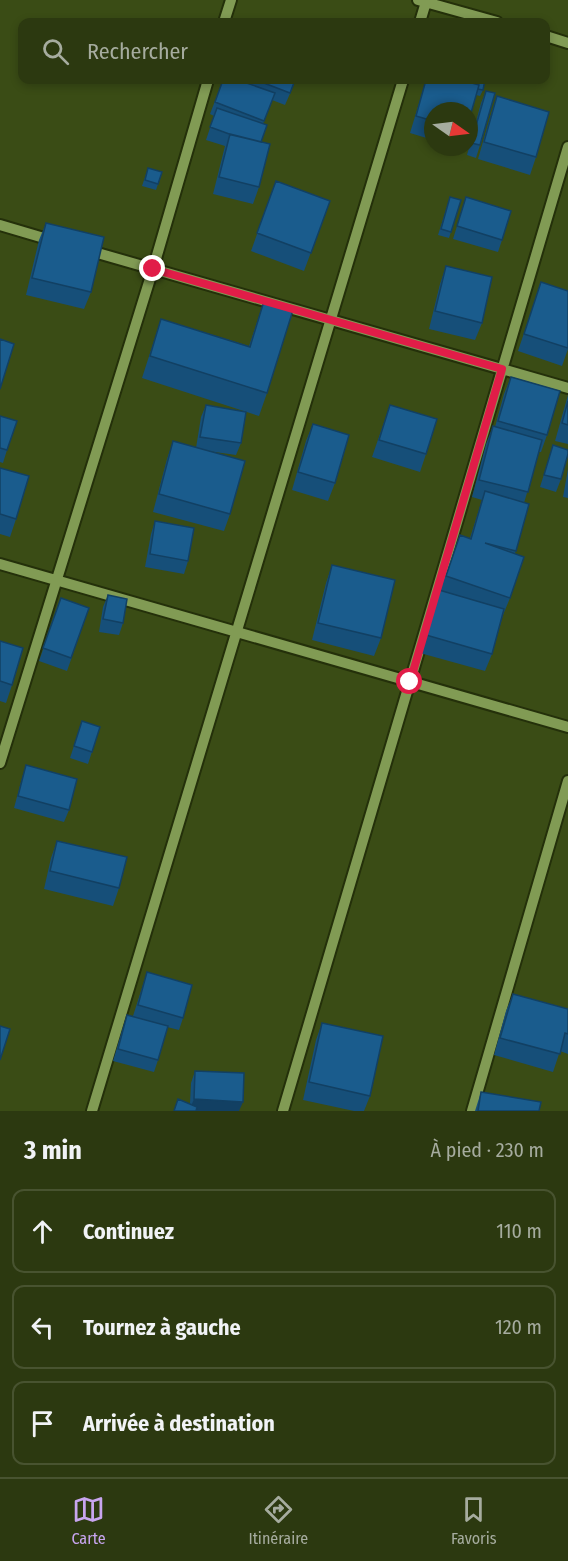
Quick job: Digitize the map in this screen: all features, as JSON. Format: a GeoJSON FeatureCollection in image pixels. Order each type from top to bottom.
{"type":"FeatureCollection","features":[{"type":"Feature","properties":{"kind":"street"},"geometry":{"type":"LineString","coordinates":[[225,18],[231,0]]}},
{"type":"Feature","properties":{"kind":"street"},"geometry":{"type":"LineString","coordinates":[[420,18],[422,1],[483,18]]}},
{"type":"Feature","properties":{"kind":"street"},"geometry":{"type":"LineString","coordinates":[[550,37],[568,43]]}},
{"type":"Feature","properties":{"kind":"street"},"geometry":{"type":"LineString","coordinates":[[0,763],[153,269],[207,84]]}},
{"type":"Feature","properties":{"kind":"street"},"geometry":{"type":"LineString","coordinates":[[92,1111],[402,84]]}},
{"type":"Feature","properties":{"kind":"street"},"geometry":{"type":"LineString","coordinates":[[283,1111],[568,147]]}},
{"type":"Feature","properties":{"kind":"street"},"geometry":{"type":"LineString","coordinates":[[0,225],[568,388]]}},
{"type":"Feature","properties":{"kind":"street"},"geometry":{"type":"LineString","coordinates":[[0,564],[568,728]]}},
{"type":"Feature","properties":{"kind":"street"},"geometry":{"type":"LineString","coordinates":[[472,1111],[568,781]]}},
{"type":"Feature","properties":{"kind":"building"},"geometry":{"type":"Polygon","coordinates":[[[222,84],[249,84],[275,93],[264,121],[215,102],[222,84]]]}},
{"type":"Feature","properties":{"kind":"building"},"geometry":{"type":"Polygon","coordinates":[[[266,84],[293,84],[290,93],[266,84]]]}},
{"type":"Feature","properties":{"kind":"building"},"geometry":{"type":"Polygon","coordinates":[[[425,84],[479,85],[474,102],[424,102],[424,118],[416,116],[425,84]]]}},
{"type":"Feature","properties":{"kind":"building"},"geometry":{"type":"Polygon","coordinates":[[[476,84],[484,84],[483,90],[478,89],[479,85],[476,84]]]}},
{"type":"Feature","properties":{"kind":"building"},"geometry":{"type":"Polygon","coordinates":[[[486,91],[495,93],[480,145],[478,145],[478,119],[486,91]]]}},
{"type":"Feature","properties":{"kind":"building"},"geometry":{"type":"Polygon","coordinates":[[[497,96],[549,112],[536,157],[484,142],[497,96]]]}},
{"type":"Feature","properties":{"kind":"building"},"geometry":{"type":"Polygon","coordinates":[[[217,108],[267,125],[261,142],[210,127],[217,108]]]}},
{"type":"Feature","properties":{"kind":"building"},"geometry":{"type":"Polygon","coordinates":[[[230,134],[270,144],[259,187],[219,177],[230,134]]]}},
{"type":"Feature","properties":{"kind":"building"},"geometry":{"type":"Polygon","coordinates":[[[148,168],[162,172],[158,184],[145,180],[148,168]]]}},
{"type":"Feature","properties":{"kind":"building"},"geometry":{"type":"Polygon","coordinates":[[[276,181],[330,201],[311,253],[257,233],[276,181]]]}},
{"type":"Feature","properties":{"kind":"building"},"geometry":{"type":"Polygon","coordinates":[[[450,197],[461,200],[451,232],[441,229],[450,197]]]}},
{"type":"Feature","properties":{"kind":"building"},"geometry":{"type":"Polygon","coordinates":[[[466,197],[511,211],[502,240],[457,226],[466,197]]]}},
{"type":"Feature","properties":{"kind":"building"},"geometry":{"type":"Polygon","coordinates":[[[46,223],[104,237],[91,292],[32,278],[46,223]]]}},
{"type":"Feature","properties":{"kind":"building"},"geometry":{"type":"Polygon","coordinates":[[[446,266],[492,277],[482,323],[435,311],[446,266]]]}},
{"type":"Feature","properties":{"kind":"building"},"geometry":{"type":"Polygon","coordinates":[[[541,282],[568,291],[568,348],[524,334],[541,282]]]}},
{"type":"Feature","properties":{"kind":"building"},"geometry":{"type":"Polygon","coordinates":[[[264,301],[293,310],[267,393],[150,356],[161,319],[250,347],[264,301]]]}},
{"type":"Feature","properties":{"kind":"building"},"geometry":{"type":"Polygon","coordinates":[[[0,339],[14,344],[0,389],[0,339]]]}},
{"type":"Feature","properties":{"kind":"building"},"geometry":{"type":"Polygon","coordinates":[[[511,377],[560,391],[547,435],[498,421],[511,377]]]}},
{"type":"Feature","properties":{"kind":"building"},"geometry":{"type":"Polygon","coordinates":[[[568,401],[568,425],[562,423],[568,401]]]}},
{"type":"Feature","properties":{"kind":"building"},"geometry":{"type":"Polygon","coordinates":[[[206,405],[246,412],[241,443],[200,437],[206,405]]]}},
{"type":"Feature","properties":{"kind":"building"},"geometry":{"type":"Polygon","coordinates":[[[390,405],[437,419],[426,454],[379,440],[390,405]]]}},
{"type":"Feature","properties":{"kind":"building"},"geometry":{"type":"Polygon","coordinates":[[[0,416],[17,421],[7,450],[0,448],[0,416]]]}},
{"type":"Feature","properties":{"kind":"building"},"geometry":{"type":"Polygon","coordinates":[[[313,424],[349,435],[335,483],[298,472],[313,424]]]}},
{"type":"Feature","properties":{"kind":"building"},"geometry":{"type":"Polygon","coordinates":[[[493,426],[542,440],[528,492],[479,480],[493,426]]]}},
{"type":"Feature","properties":{"kind":"building"},"geometry":{"type":"Polygon","coordinates":[[[173,441],[245,461],[230,514],[159,494],[173,441]]]}},
{"type":"Feature","properties":{"kind":"building"},"geometry":{"type":"Polygon","coordinates":[[[553,445],[568,450],[561,479],[544,475],[553,445]]]}},
{"type":"Feature","properties":{"kind":"building"},"geometry":{"type":"Polygon","coordinates":[[[0,468],[29,476],[16,519],[0,514],[0,468]]]}},
{"type":"Feature","properties":{"kind":"building"},"geometry":{"type":"Polygon","coordinates":[[[485,491],[529,504],[516,551],[485,543],[524,557],[510,598],[446,576],[460,535],[471,539],[485,491]]]}},
{"type":"Feature","properties":{"kind":"building"},"geometry":{"type":"Polygon","coordinates":[[[155,521],[194,528],[188,561],[150,554],[155,521]]]}},
{"type":"Feature","properties":{"kind":"building"},"geometry":{"type":"Polygon","coordinates":[[[332,565],[395,580],[381,638],[318,623],[332,565]]]}},
{"type":"Feature","properties":{"kind":"building"},"geometry":{"type":"Polygon","coordinates":[[[439,590],[504,609],[492,654],[426,635],[439,590]]]}},
{"type":"Feature","properties":{"kind":"building"},"geometry":{"type":"Polygon","coordinates":[[[108,595],[127,599],[123,623],[103,619],[108,595]]]}},
{"type":"Feature","properties":{"kind":"building"},"geometry":{"type":"Polygon","coordinates":[[[61,598],[89,608],[71,658],[43,648],[61,598]]]}},
{"type":"Feature","properties":{"kind":"building"},"geometry":{"type":"Polygon","coordinates":[[[0,641],[23,648],[12,685],[0,681],[0,641]]]}},
{"type":"Feature","properties":{"kind":"building"},"geometry":{"type":"Polygon","coordinates":[[[82,721],[100,727],[92,752],[74,746],[82,721]]]}},
{"type":"Feature","properties":{"kind":"building"},"geometry":{"type":"Polygon","coordinates":[[[26,765],[77,779],[69,810],[18,796],[26,765]]]}},
{"type":"Feature","properties":{"kind":"building"},"geometry":{"type":"Polygon","coordinates":[[[57,841],[127,857],[119,888],[50,871],[57,841]]]}},
{"type":"Feature","properties":{"kind":"building"},"geometry":{"type":"Polygon","coordinates":[[[147,972],[192,985],[183,1018],[138,1005],[147,972]]]}},
{"type":"Feature","properties":{"kind":"building"},"geometry":{"type":"Polygon","coordinates":[[[513,994],[568,1009],[568,1034],[565,1033],[560,1054],[500,1038],[513,994]]]}},
{"type":"Feature","properties":{"kind":"building"},"geometry":{"type":"Polygon","coordinates":[[[127,1015],[168,1026],[158,1060],[118,1049],[127,1015]]]}},
{"type":"Feature","properties":{"kind":"building"},"geometry":{"type":"Polygon","coordinates":[[[322,1023],[383,1036],[370,1096],[309,1082],[322,1023]]]}},
{"type":"Feature","properties":{"kind":"building"},"geometry":{"type":"Polygon","coordinates":[[[0,1026],[10,1029],[0,1060],[0,1026]]]}},
{"type":"Feature","properties":{"kind":"building"},"geometry":{"type":"Polygon","coordinates":[[[195,1071],[244,1073],[243,1102],[194,1099],[195,1071]]]}},
{"type":"Feature","properties":{"kind":"building"},"geometry":{"type":"Polygon","coordinates":[[[481,1092],[541,1102],[539,1111],[478,1111],[481,1092]]]}},
{"type":"Feature","properties":{"kind":"building"},"geometry":{"type":"Polygon","coordinates":[[[178,1099],[197,1107],[196,1111],[174,1111],[178,1099]]]}},
{"type":"Feature","properties":{"kind":"route"},"geometry":{"type":"LineString","coordinates":[[153,269],[502,369],[410,682]]}}]}
